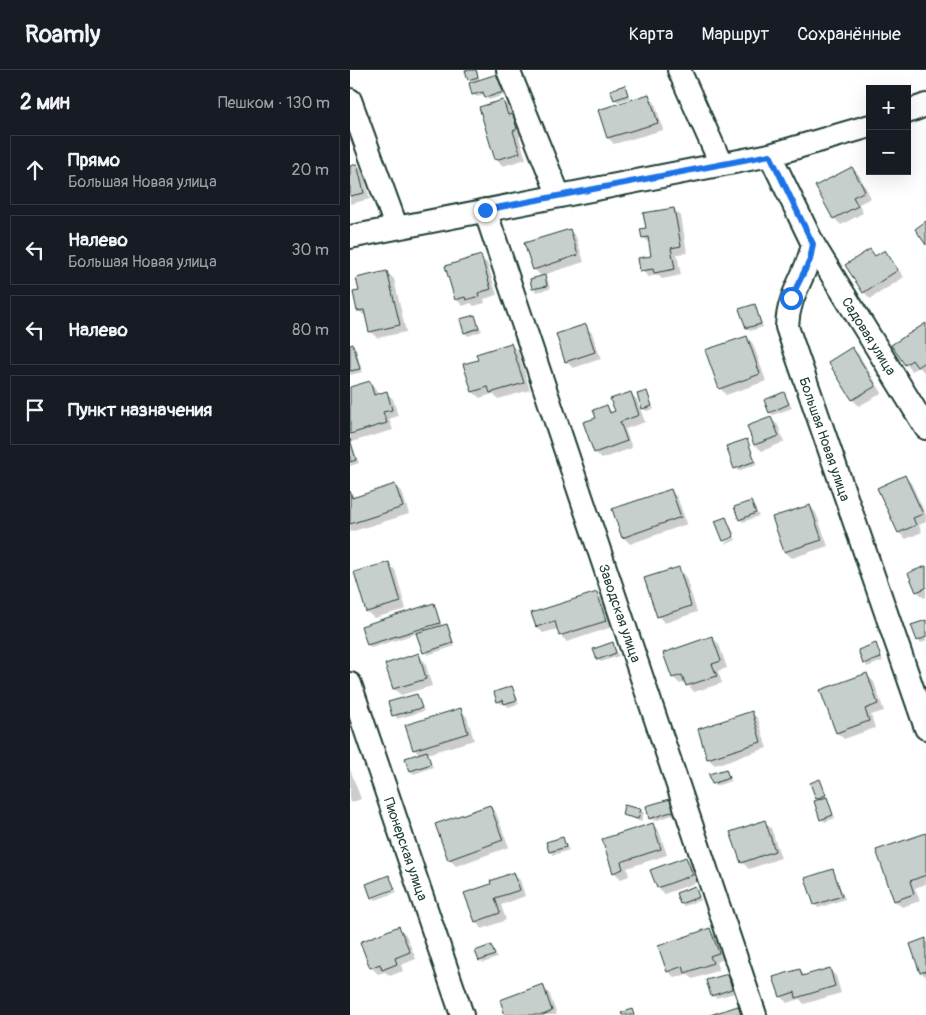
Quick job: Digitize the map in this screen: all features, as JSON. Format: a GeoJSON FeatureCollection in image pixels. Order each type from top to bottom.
{"type":"FeatureCollection","features":[{"type":"Feature","properties":{"kind":"street"},"geometry":{"type":"LineString","coordinates":[[508,70],[559,196]]}},
{"type":"Feature","properties":{"kind":"street"},"geometry":{"type":"LineString","coordinates":[[679,70],[721,164]]}},
{"type":"Feature","properties":{"kind":"street"},"geometry":{"type":"LineString","coordinates":[[350,100],[396,226]]}},
{"type":"Feature","properties":{"kind":"street"},"geometry":{"type":"LineString","coordinates":[[911,111],[926,105]]}},
{"type":"Feature","properties":{"kind":"street"},"geometry":{"type":"LineString","coordinates":[[350,237],[396,226],[770,155],[866,127]]}},
{"type":"Feature","properties":{"kind":"street"},"geometry":{"type":"LineString","coordinates":[[770,155],[813,244]]}},
{"type":"Feature","properties":{"kind":"street","name":"Заводская улица"},"geometry":{"type":"LineString","coordinates":[[485,210],[755,1015]]}},
{"type":"Feature","properties":{"kind":"street","name":"Садовая улица"},"geometry":{"type":"LineString","coordinates":[[813,244],[926,428]]}},
{"type":"Feature","properties":{"kind":"street","name":"Большая Новая улица"},"geometry":{"type":"LineString","coordinates":[[813,244],[810,260],[791,298],[787,327],[926,728]]}},
{"type":"Feature","properties":{"kind":"street","name":"Пионерская улица"},"geometry":{"type":"LineString","coordinates":[[350,684],[462,1015]]}},
{"type":"Feature","properties":{"kind":"building"},"geometry":{"type":"Polygon","coordinates":[[[465,70],[476,70],[478,77],[468,80],[465,70]]]}},
{"type":"Feature","properties":{"kind":"building"},"geometry":{"type":"Polygon","coordinates":[[[497,74],[503,92],[485,98],[483,92],[472,95],[469,83],[497,74]]]}},
{"type":"Feature","properties":{"kind":"building"},"geometry":{"type":"Polygon","coordinates":[[[625,85],[628,95],[614,100],[610,90],[625,85]]]}},
{"type":"Feature","properties":{"kind":"building"},"geometry":{"type":"Polygon","coordinates":[[[649,94],[658,123],[607,138],[598,110],[649,94]]]}},
{"type":"Feature","properties":{"kind":"building"},"geometry":{"type":"Polygon","coordinates":[[[503,100],[508,115],[513,114],[517,129],[513,131],[520,153],[495,160],[479,107],[503,100]]]}},
{"type":"Feature","properties":{"kind":"building"},"geometry":{"type":"Polygon","coordinates":[[[357,164],[364,193],[350,196],[350,166],[357,164]]]}},
{"type":"Feature","properties":{"kind":"building"},"geometry":{"type":"Polygon","coordinates":[[[852,167],[865,191],[853,197],[858,206],[833,219],[815,186],[852,167]]]}},
{"type":"Feature","properties":{"kind":"building"},"geometry":{"type":"Polygon","coordinates":[[[674,208],[681,246],[671,248],[675,269],[654,273],[653,269],[640,271],[638,258],[651,256],[648,237],[642,238],[640,229],[646,228],[643,213],[674,208]]]}},
{"type":"Feature","properties":{"kind":"building"},"geometry":{"type":"Polygon","coordinates":[[[926,221],[926,245],[915,229],[926,221]]]}},
{"type":"Feature","properties":{"kind":"building"},"geometry":{"type":"Polygon","coordinates":[[[570,229],[578,255],[533,270],[524,243],[570,229]]]}},
{"type":"Feature","properties":{"kind":"building"},"geometry":{"type":"Polygon","coordinates":[[[870,249],[875,256],[885,250],[898,270],[863,293],[845,265],[870,249]]]}},
{"type":"Feature","properties":{"kind":"building"},"geometry":{"type":"Polygon","coordinates":[[[481,255],[491,289],[478,293],[479,296],[466,300],[465,297],[455,300],[445,266],[481,255]]]}},
{"type":"Feature","properties":{"kind":"building"},"geometry":{"type":"Polygon","coordinates":[[[387,271],[400,325],[369,332],[364,310],[357,311],[353,292],[359,291],[356,278],[387,271]]]}},
{"type":"Feature","properties":{"kind":"building"},"geometry":{"type":"Polygon","coordinates":[[[545,275],[547,286],[532,289],[530,279],[545,275]]]}},
{"type":"Feature","properties":{"kind":"building"},"geometry":{"type":"Polygon","coordinates":[[[755,304],[761,324],[746,328],[739,309],[755,304]]]}},
{"type":"Feature","properties":{"kind":"building"},"geometry":{"type":"Polygon","coordinates":[[[475,315],[479,328],[464,333],[460,319],[475,315]]]}},
{"type":"Feature","properties":{"kind":"building"},"geometry":{"type":"Polygon","coordinates":[[[926,323],[926,361],[917,367],[912,360],[905,365],[891,345],[926,323]]]}},
{"type":"Feature","properties":{"kind":"building"},"geometry":{"type":"Polygon","coordinates":[[[586,324],[595,352],[565,362],[556,334],[586,324]]]}},
{"type":"Feature","properties":{"kind":"building"},"geometry":{"type":"Polygon","coordinates":[[[747,336],[760,374],[719,389],[705,350],[747,336]]]}},
{"type":"Feature","properties":{"kind":"building"},"geometry":{"type":"Polygon","coordinates":[[[511,343],[524,383],[490,393],[488,387],[472,392],[463,364],[478,360],[476,354],[511,343]]]}},
{"type":"Feature","properties":{"kind":"building"},"geometry":{"type":"Polygon","coordinates":[[[353,344],[360,369],[350,371],[350,345],[353,344]]]}},
{"type":"Feature","properties":{"kind":"building"},"geometry":{"type":"Polygon","coordinates":[[[852,347],[876,386],[852,400],[828,362],[852,347]]]}},
{"type":"Feature","properties":{"kind":"building"},"geometry":{"type":"Polygon","coordinates":[[[370,381],[374,395],[387,391],[392,410],[383,412],[387,423],[350,434],[350,387],[370,381]]]}},
{"type":"Feature","properties":{"kind":"building"},"geometry":{"type":"Polygon","coordinates":[[[647,391],[652,406],[642,409],[637,394],[647,391]]]}},
{"type":"Feature","properties":{"kind":"building"},"geometry":{"type":"Polygon","coordinates":[[[631,392],[639,415],[620,422],[627,441],[594,453],[583,422],[596,418],[593,410],[607,405],[610,413],[615,411],[610,399],[631,392]]]}},
{"type":"Feature","properties":{"kind":"building"},"geometry":{"type":"Polygon","coordinates":[[[784,392],[789,404],[769,413],[764,400],[784,392]]]}},
{"type":"Feature","properties":{"kind":"building"},"geometry":{"type":"Polygon","coordinates":[[[771,417],[779,436],[754,445],[747,426],[771,417]]]}},
{"type":"Feature","properties":{"kind":"building"},"geometry":{"type":"Polygon","coordinates":[[[350,439],[356,460],[350,462],[350,439]]]}},
{"type":"Feature","properties":{"kind":"building"},"geometry":{"type":"Polygon","coordinates":[[[747,439],[755,461],[734,469],[726,446],[747,439]]]}},
{"type":"Feature","properties":{"kind":"building"},"geometry":{"type":"Polygon","coordinates":[[[905,475],[923,514],[913,518],[916,525],[898,533],[877,488],[905,475]]]}},
{"type":"Feature","properties":{"kind":"building"},"geometry":{"type":"Polygon","coordinates":[[[395,484],[403,507],[350,524],[350,491],[352,498],[395,484]]]}},
{"type":"Feature","properties":{"kind":"building"},"geometry":{"type":"Polygon","coordinates":[[[671,489],[681,517],[622,538],[612,509],[671,489]]]}},
{"type":"Feature","properties":{"kind":"building"},"geometry":{"type":"Polygon","coordinates":[[[751,501],[756,513],[739,520],[734,507],[751,501]]]}},
{"type":"Feature","properties":{"kind":"building"},"geometry":{"type":"Polygon","coordinates":[[[810,505],[822,540],[784,552],[772,517],[810,505]]]}},
{"type":"Feature","properties":{"kind":"building"},"geometry":{"type":"Polygon","coordinates":[[[726,517],[734,537],[723,541],[715,521],[726,517]]]}},
{"type":"Feature","properties":{"kind":"building"},"geometry":{"type":"Polygon","coordinates":[[[389,562],[401,602],[366,612],[354,572],[389,562]]]}},
{"type":"Feature","properties":{"kind":"building"},"geometry":{"type":"Polygon","coordinates":[[[926,566],[926,588],[916,592],[908,573],[926,566]]]}},
{"type":"Feature","properties":{"kind":"building"},"geometry":{"type":"Polygon","coordinates":[[[679,567],[691,606],[657,617],[644,578],[679,567]]]}},
{"type":"Feature","properties":{"kind":"building"},"geometry":{"type":"Polygon","coordinates":[[[597,592],[606,621],[559,636],[555,621],[536,627],[531,613],[597,592]]]}},
{"type":"Feature","properties":{"kind":"building"},"geometry":{"type":"Polygon","coordinates":[[[434,603],[440,623],[367,645],[361,626],[434,603]]]}},
{"type":"Feature","properties":{"kind":"building"},"geometry":{"type":"Polygon","coordinates":[[[926,620],[926,637],[917,641],[911,625],[926,620]]]}},
{"type":"Feature","properties":{"kind":"building"},"geometry":{"type":"Polygon","coordinates":[[[447,624],[453,643],[423,653],[416,633],[447,624]]]}},
{"type":"Feature","properties":{"kind":"building"},"geometry":{"type":"Polygon","coordinates":[[[712,636],[721,661],[712,664],[717,676],[686,686],[682,675],[672,678],[663,653],[712,636]]]}},
{"type":"Feature","properties":{"kind":"building"},"geometry":{"type":"Polygon","coordinates":[[[613,642],[616,653],[597,660],[593,649],[613,642]]]}},
{"type":"Feature","properties":{"kind":"building"},"geometry":{"type":"Polygon","coordinates":[[[876,643],[881,658],[863,664],[858,650],[876,643]]]}},
{"type":"Feature","properties":{"kind":"building"},"geometry":{"type":"Polygon","coordinates":[[[419,653],[426,679],[393,689],[385,664],[419,653]]]}},
{"type":"Feature","properties":{"kind":"building"},"geometry":{"type":"Polygon","coordinates":[[[867,673],[878,704],[865,709],[869,721],[836,733],[820,690],[867,673]]]}},
{"type":"Feature","properties":{"kind":"building"},"geometry":{"type":"Polygon","coordinates":[[[512,686],[517,700],[504,704],[503,700],[497,702],[494,692],[512,686]]]}},
{"type":"Feature","properties":{"kind":"building"},"geometry":{"type":"Polygon","coordinates":[[[417,694],[422,708],[392,716],[388,702],[417,694]]]}},
{"type":"Feature","properties":{"kind":"building"},"geometry":{"type":"Polygon","coordinates":[[[461,708],[468,733],[413,750],[405,725],[461,708]]]}},
{"type":"Feature","properties":{"kind":"building"},"geometry":{"type":"Polygon","coordinates":[[[752,711],[761,742],[707,759],[698,729],[752,711]]]}},
{"type":"Feature","properties":{"kind":"building"},"geometry":{"type":"Polygon","coordinates":[[[427,751],[431,764],[410,771],[405,758],[427,751]]]}},
{"type":"Feature","properties":{"kind":"building"},"geometry":{"type":"Polygon","coordinates":[[[726,769],[729,778],[712,784],[709,774],[726,769]]]}},
{"type":"Feature","properties":{"kind":"building"},"geometry":{"type":"Polygon","coordinates":[[[820,779],[826,795],[816,799],[810,783],[820,779]]]}},
{"type":"Feature","properties":{"kind":"building"},"geometry":{"type":"Polygon","coordinates":[[[827,797],[833,815],[820,820],[814,801],[827,797]]]}},
{"type":"Feature","properties":{"kind":"building"},"geometry":{"type":"Polygon","coordinates":[[[670,799],[674,811],[649,819],[646,806],[670,799]]]}},
{"type":"Feature","properties":{"kind":"building"},"geometry":{"type":"Polygon","coordinates":[[[490,805],[503,840],[448,860],[435,824],[490,805]]]}},
{"type":"Feature","properties":{"kind":"building"},"geometry":{"type":"Polygon","coordinates":[[[624,805],[641,809],[638,819],[622,815],[624,805]]]}},
{"type":"Feature","properties":{"kind":"building"},"geometry":{"type":"Polygon","coordinates":[[[765,820],[775,851],[741,863],[730,832],[765,820]]]}},
{"type":"Feature","properties":{"kind":"building"},"geometry":{"type":"Polygon","coordinates":[[[653,823],[661,849],[621,862],[623,869],[613,873],[602,839],[653,823]]]}},
{"type":"Feature","properties":{"kind":"building"},"geometry":{"type":"Polygon","coordinates":[[[926,833],[926,875],[910,881],[914,894],[894,901],[876,850],[926,833]]]}},
{"type":"Feature","properties":{"kind":"building"},"geometry":{"type":"Polygon","coordinates":[[[563,837],[566,847],[549,852],[546,842],[563,837]]]}},
{"type":"Feature","properties":{"kind":"building"},"geometry":{"type":"Polygon","coordinates":[[[686,857],[693,875],[657,888],[650,870],[686,857]]]}},
{"type":"Feature","properties":{"kind":"building"},"geometry":{"type":"Polygon","coordinates":[[[833,869],[842,896],[814,905],[805,878],[833,869]]]}},
{"type":"Feature","properties":{"kind":"building"},"geometry":{"type":"Polygon","coordinates":[[[514,872],[520,890],[495,898],[500,913],[475,922],[464,893],[491,884],[490,881],[514,872]]]}},
{"type":"Feature","properties":{"kind":"building"},"geometry":{"type":"Polygon","coordinates":[[[389,875],[395,889],[371,898],[366,884],[389,875]]]}},
{"type":"Feature","properties":{"kind":"building"},"geometry":{"type":"Polygon","coordinates":[[[695,886],[699,897],[680,904],[676,893],[695,886]]]}},
{"type":"Feature","properties":{"kind":"building"},"geometry":{"type":"Polygon","coordinates":[[[399,926],[410,952],[395,958],[397,964],[382,970],[380,964],[370,968],[360,942],[399,926]]]}},
{"type":"Feature","properties":{"kind":"building"},"geometry":{"type":"Polygon","coordinates":[[[710,928],[719,953],[710,956],[713,963],[685,973],[683,966],[667,972],[658,946],[710,928]]]}},
{"type":"Feature","properties":{"kind":"building"},"geometry":{"type":"Polygon","coordinates":[[[926,938],[926,971],[920,973],[910,944],[926,938]]]}},
{"type":"Feature","properties":{"kind":"building"},"geometry":{"type":"Polygon","coordinates":[[[491,945],[495,955],[479,961],[475,951],[491,945]]]}},
{"type":"Feature","properties":{"kind":"building"},"geometry":{"type":"Polygon","coordinates":[[[830,968],[835,986],[796,998],[795,992],[780,997],[773,977],[800,969],[802,976],[830,968]]]}},
{"type":"Feature","properties":{"kind":"building"},"geometry":{"type":"Polygon","coordinates":[[[728,974],[732,989],[711,996],[706,980],[728,974]]]}},
{"type":"Feature","properties":{"kind":"building"},"geometry":{"type":"Polygon","coordinates":[[[543,984],[552,1011],[543,1015],[505,1015],[500,1000],[543,984]]]}},
{"type":"Feature","properties":{"kind":"building"},"geometry":{"type":"Polygon","coordinates":[[[738,1006],[741,1015],[710,1015],[738,1006]]]}},
{"type":"Feature","properties":{"kind":"building"},"geometry":{"type":"Polygon","coordinates":[[[632,1009],[634,1015],[622,1015],[621,1013],[632,1009]]]}},
{"type":"Feature","properties":{"kind":"route"},"geometry":{"type":"LineString","coordinates":[[485,210],[770,155],[813,244],[810,260],[791,298]]}}]}
